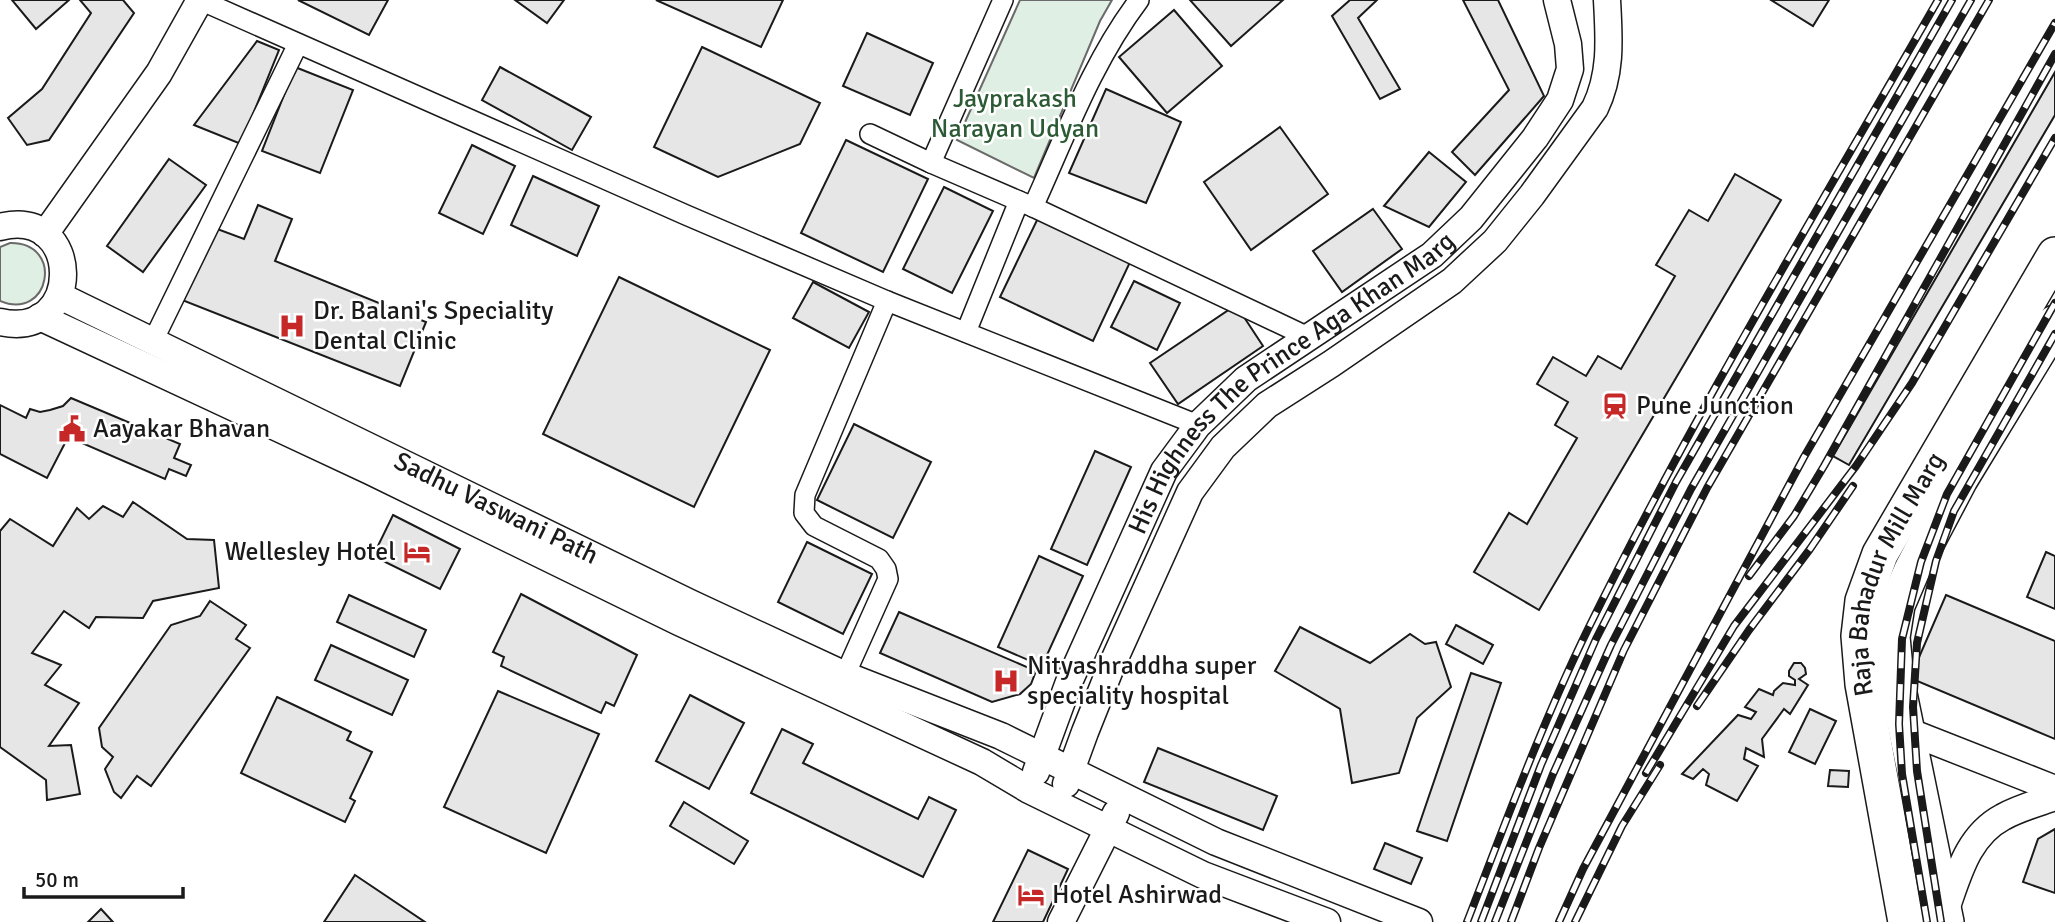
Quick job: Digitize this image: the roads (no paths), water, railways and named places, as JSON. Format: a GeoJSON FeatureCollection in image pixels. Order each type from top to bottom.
{"type":"FeatureCollection","features":[{"type":"Feature","properties":{"kind":"highway","name":"Raja Bahadur Mill Marg"},"geometry":{"type":"LineString","coordinates":[[1906,922],[1863,684],[1859,636],[1863,601],[1880,555],[2055,255]]}},
{"type":"Feature","properties":{"kind":"highway","name":"Raja Bahadur Mill Marg"},"geometry":{"type":"LineString","coordinates":[[1945,917],[1896,679],[1892,637],[1896,605],[1960,480],[2055,323]]}},
{"type":"Feature","properties":{"kind":"main road"},"geometry":{"type":"LineString","coordinates":[[45,234],[159,73],[200,0]]}},
{"type":"Feature","properties":{"kind":"main road","name":"His Highness The Prince Aga Khan Marg"},"geometry":{"type":"LineString","coordinates":[[1029,790],[1069,682],[1164,471],[1198,425],[1246,379],[1432,255],[1471,218],[1535,138],[1560,100],[1570,69],[1568,44],[1557,0]]}},
{"type":"Feature","properties":{"kind":"main road","name":"His Highness The Prince Aga Khan Marg"},"geometry":{"type":"LineString","coordinates":[[1059,805],[1111,667],[1190,492],[1223,447],[1267,405],[1452,281],[1495,241],[1532,195],[1600,98],[1609,65],[1607,0]]}},
{"type":"Feature","properties":{"kind":"main road"},"geometry":{"type":"LineString","coordinates":[[0,227],[17,224],[45,234],[62,257],[64,277],[60,296],[40,317],[4,328]]}},
{"type":"Feature","properties":{"kind":"main road","name":"Sadhu Vaswani Path"},"geometry":{"type":"LineString","coordinates":[[60,296],[845,676],[1001,736],[1216,842],[1419,922]]}},
{"type":"Feature","properties":{"kind":"main road"},"geometry":{"type":"LineString","coordinates":[[40,317],[370,471],[668,617],[982,762],[1029,790],[1203,875],[1327,922]]}},
{"type":"Feature","properties":{"kind":"main road"},"geometry":{"type":"LineString","coordinates":[[1905,730],[2055,789]]}},
{"type":"Feature","properties":{"kind":"main road"},"geometry":{"type":"LineString","coordinates":[[1061,922],[1125,796]]}},
{"type":"Feature","properties":{"kind":"main road"},"geometry":{"type":"LineString","coordinates":[[1945,917],[1968,850],[1985,829],[2004,816],[2055,797]]}},
{"type":"Feature","properties":{"kind":"street"},"geometry":{"type":"LineString","coordinates":[[200,0],[887,301],[1198,425]]}},
{"type":"Feature","properties":{"kind":"street"},"geometry":{"type":"LineString","coordinates":[[931,163],[1003,0]]}},
{"type":"Feature","properties":{"kind":"street"},"geometry":{"type":"LineString","coordinates":[[966,332],[1026,204],[1094,72],[1124,19],[1139,0]]}},
{"type":"Feature","properties":{"kind":"street"},"geometry":{"type":"LineString","coordinates":[[153,341],[298,44]]}},
{"type":"Feature","properties":{"kind":"street"},"geometry":{"type":"LineString","coordinates":[[870,134],[1308,337]]}},
{"type":"Feature","properties":{"kind":"street"},"geometry":{"type":"LineString","coordinates":[[845,676],[888,579],[886,569],[879,559],[814,526],[804,513],[805,495],[887,301]]}},
{"type":"Feature","properties":{"kind":"railway"},"geometry":{"type":"LineString","coordinates":[[1467,922],[1555,701],[1629,548],[1714,390],[1938,0]]}},
{"type":"Feature","properties":{"kind":"railway"},"geometry":{"type":"LineString","coordinates":[[1481,922],[1541,765],[1596,639],[1676,482],[1952,0]]}},
{"type":"Feature","properties":{"kind":"railway"},"geometry":{"type":"LineString","coordinates":[[1495,922],[1553,774],[1611,645],[1691,489],[1971,0]]}},
{"type":"Feature","properties":{"kind":"railway"},"geometry":{"type":"LineString","coordinates":[[1511,922],[1539,848],[1624,650],[1707,488],[1989,0]]}},
{"type":"Feature","properties":{"kind":"railway"},"geometry":{"type":"LineString","coordinates":[[1559,922],[1583,869],[1804,457],[2055,23]]}},
{"type":"Feature","properties":{"kind":"railway"},"geometry":{"type":"LineString","coordinates":[[1749,576],[1794,516],[1824,466],[2055,54]]}},
{"type":"Feature","properties":{"kind":"railway"},"geometry":{"type":"LineString","coordinates":[[1646,773],[1734,626],[1856,466],[1912,383],[2055,138]]}},
{"type":"Feature","properties":{"kind":"railway"},"geometry":{"type":"LineString","coordinates":[[1927,922],[1902,774],[1899,724],[1902,639],[1921,562],[1947,494],[2055,303]]}},
{"type":"Feature","properties":{"kind":"railway"},"geometry":{"type":"LineString","coordinates":[[1941,922],[1917,771],[1913,707],[1917,643],[1936,561],[1954,511],[2055,334]]}},
{"type":"Feature","properties":{"kind":"railway"},"geometry":{"type":"LineString","coordinates":[[1697,706],[1853,486]]}},
{"type":"Feature","properties":{"kind":"railway"},"geometry":{"type":"LineString","coordinates":[[1575,922],[1622,826],[1660,765]]}},
{"type":"Feature","properties":{"kind":"place","name":"Dr. Balani's Speciality Dental Clinic"},"geometry":{"type":"Point","coordinates":[292,326]}},
{"type":"Feature","properties":{"kind":"place","name":"Pune Junction"},"geometry":{"type":"Point","coordinates":[1615,406]}},
{"type":"Feature","properties":{"kind":"place","name":"Aayakar Bhavan"},"geometry":{"type":"Point","coordinates":[72,429]}},
{"type":"Feature","properties":{"kind":"place","name":"Wellesley Hotel"},"geometry":{"type":"Point","coordinates":[417,552]}},
{"type":"Feature","properties":{"kind":"place","name":"Nityashraddha super speciality hospital"},"geometry":{"type":"Point","coordinates":[1006,681]}},
{"type":"Feature","properties":{"kind":"place","name":"Hotel Ashirwad"},"geometry":{"type":"Point","coordinates":[1031,895]}},
{"type":"Feature","properties":{"kind":"park label","name":"Jayprakash Narayan Udyan"},"geometry":{"type":"Point","coordinates":[1015,114]}}]}
